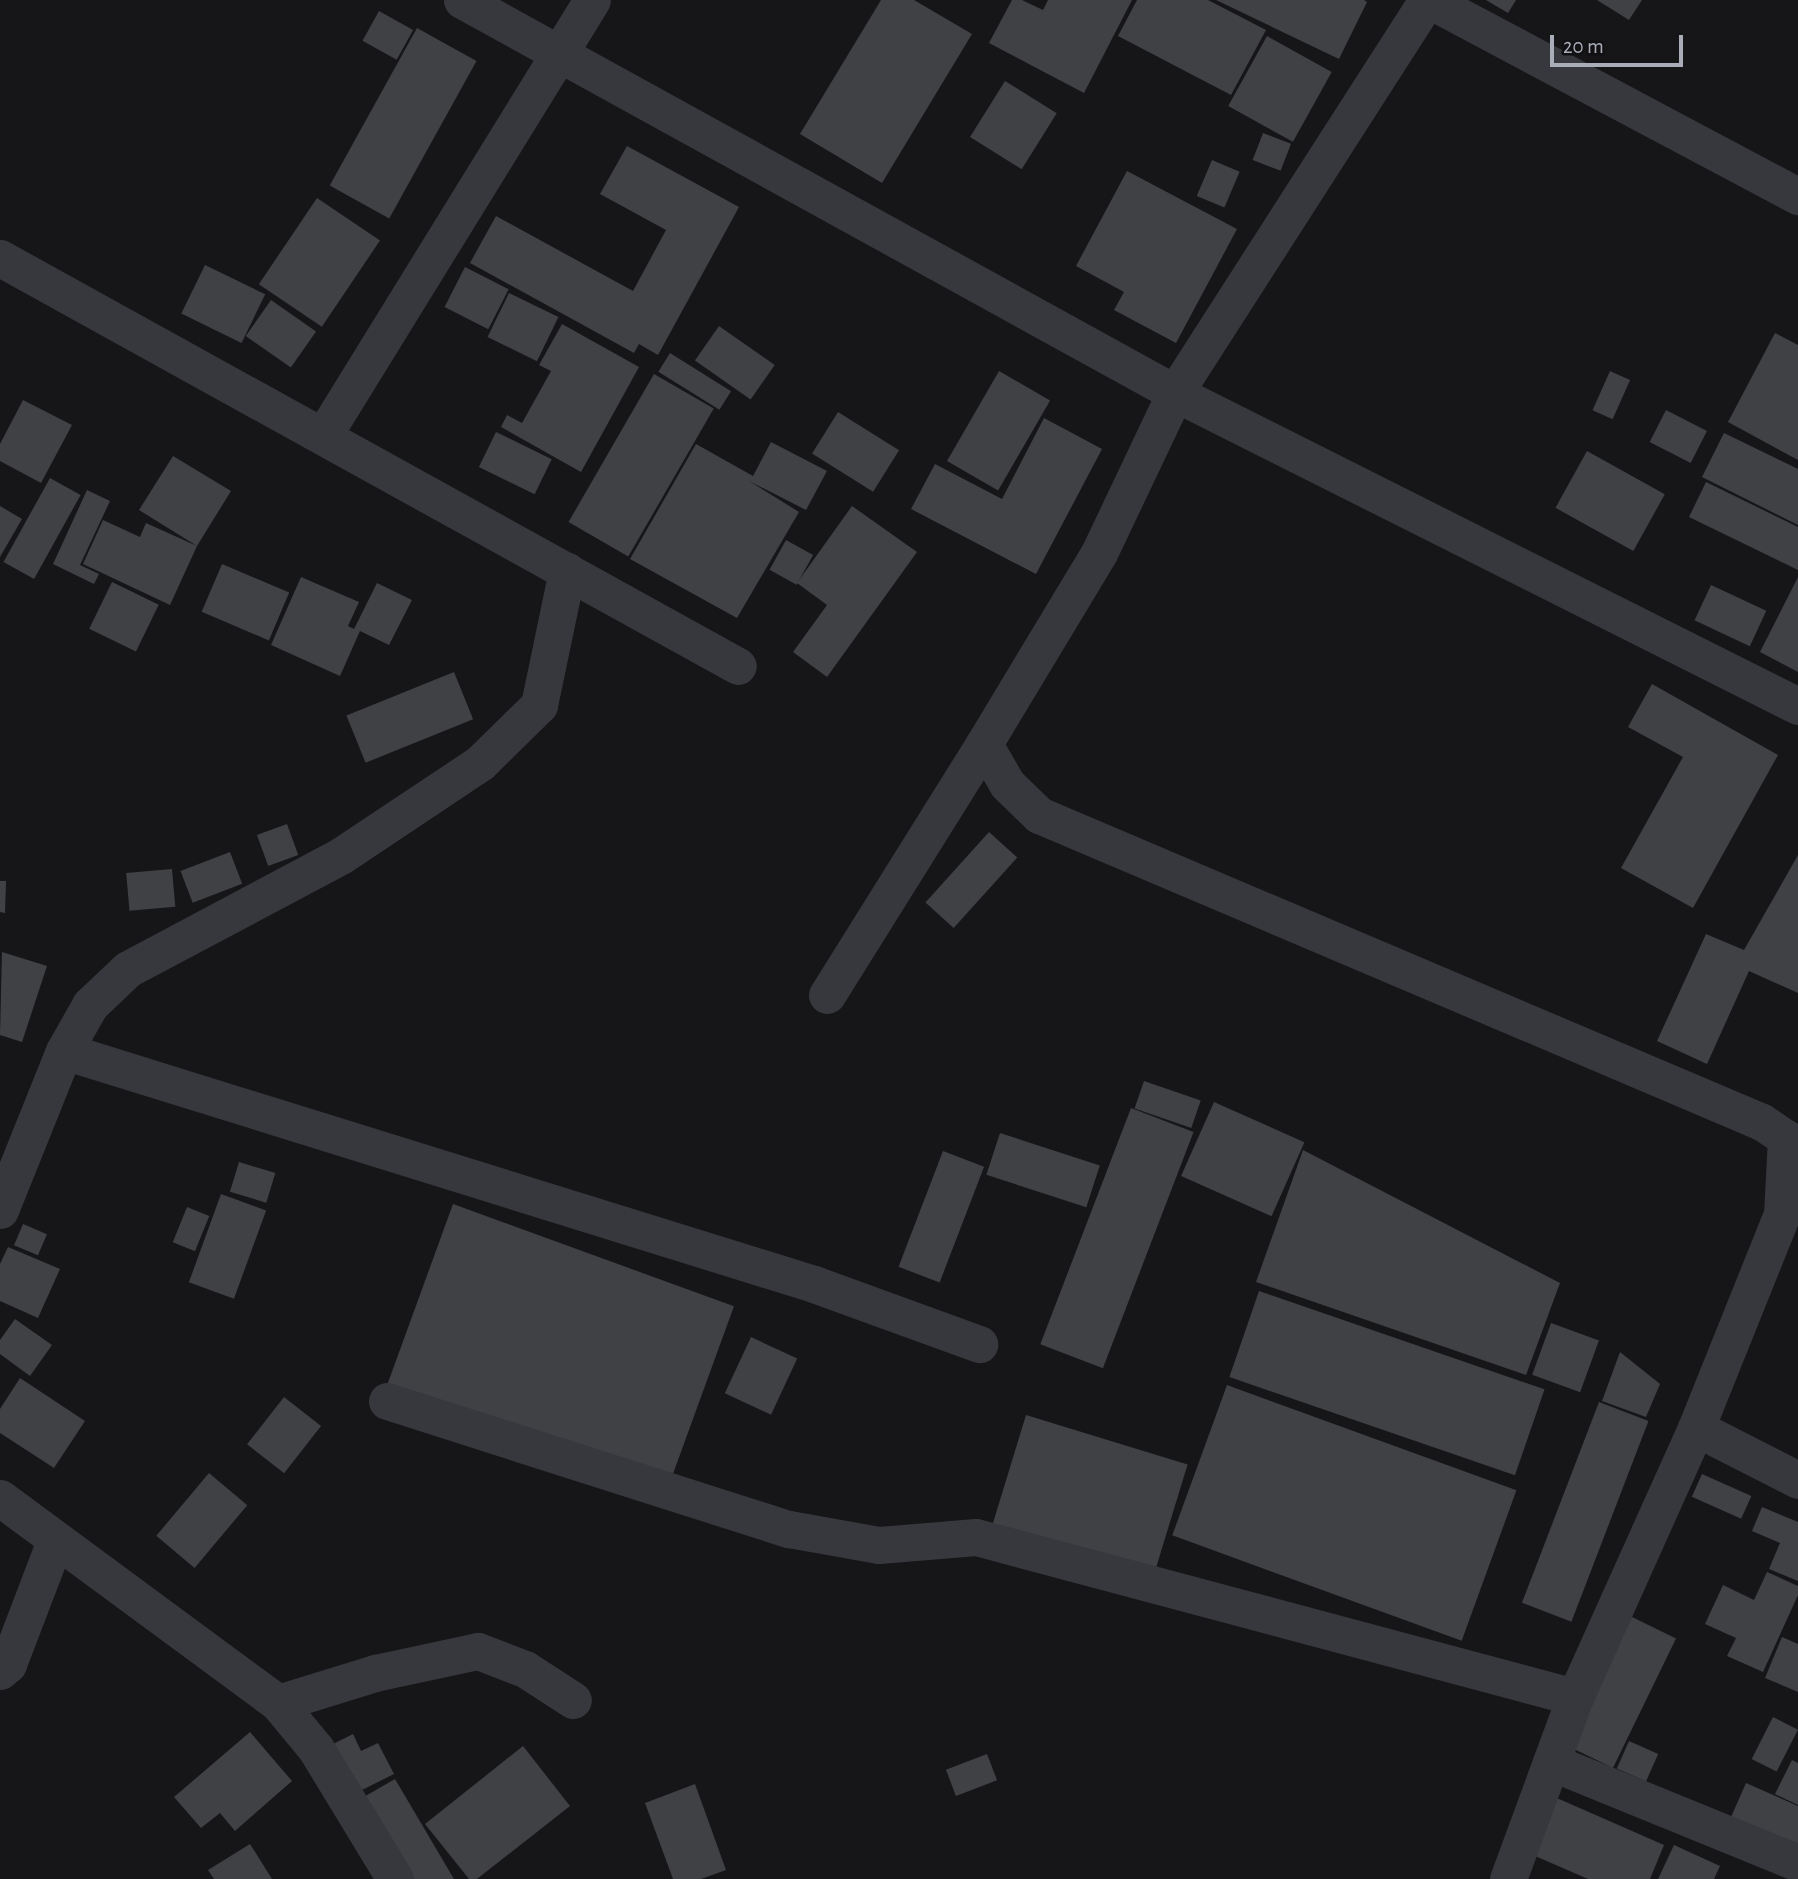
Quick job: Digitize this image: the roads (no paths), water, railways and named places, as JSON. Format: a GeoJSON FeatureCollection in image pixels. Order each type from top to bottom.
{"type":"FeatureCollection","features":[{"type":"Feature","properties":{"kind":"street"},"geometry":{"type":"LineString","coordinates":[[462,0],[1175,393],[1798,706]]}},
{"type":"Feature","properties":{"kind":"street"},"geometry":{"type":"LineString","coordinates":[[323,436],[592,0]]}},
{"type":"Feature","properties":{"kind":"street"},"geometry":{"type":"LineString","coordinates":[[827,995],[984,744],[1099,553],[1175,393],[1428,0],[1798,196]]}},
{"type":"Feature","properties":{"kind":"street"},"geometry":{"type":"LineString","coordinates":[[0,258],[738,666]]}},
{"type":"Feature","properties":{"kind":"street"},"geometry":{"type":"LineString","coordinates":[[0,1210],[64,1051],[90,1005],[128,969],[342,855],[480,763],[539,705],[567,571]]}},
{"type":"Feature","properties":{"kind":"street"},"geometry":{"type":"LineString","coordinates":[[984,744],[1007,784],[1039,815],[1762,1122],[1786,1139],[1790,1216],[1575,1697],[1508,1879]]}},
{"type":"Feature","properties":{"kind":"street"},"geometry":{"type":"LineString","coordinates":[[64,1051],[814,1284],[979,1343]]}},
{"type":"Feature","properties":{"kind":"street"},"geometry":{"type":"LineString","coordinates":[[387,1401],[789,1529],[879,1545],[976,1536],[1575,1697]]}},
{"type":"Feature","properties":{"kind":"street"},"geometry":{"type":"LineString","coordinates":[[1696,1428],[1798,1480]]}},
{"type":"Feature","properties":{"kind":"street"},"geometry":{"type":"LineString","coordinates":[[0,1498],[278,1703],[316,1749],[395,1879]]}},
{"type":"Feature","properties":{"kind":"street"},"geometry":{"type":"LineString","coordinates":[[0,1671],[8,1664],[55,1541]]}},
{"type":"Feature","properties":{"kind":"street"},"geometry":{"type":"LineString","coordinates":[[278,1703],[375,1673],[478,1651],[525,1669],[573,1700]]}},
{"type":"Feature","properties":{"kind":"street"},"geometry":{"type":"LineString","coordinates":[[1551,1762],[1798,1863]]}}]}
